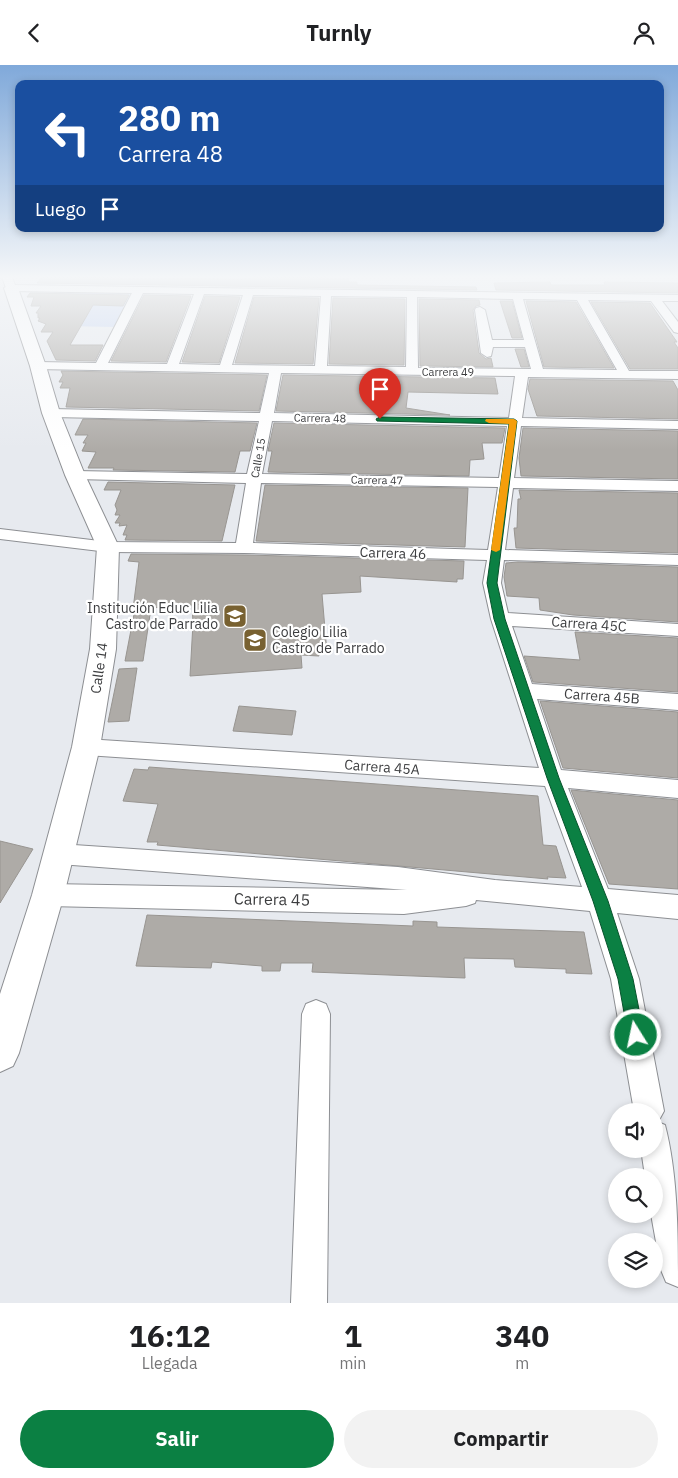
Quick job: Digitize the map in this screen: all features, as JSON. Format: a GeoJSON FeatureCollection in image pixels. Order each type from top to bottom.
{"type":"FeatureCollection","features":[{"type":"Feature","properties":{"kind":"street","name":"Calle 14"},"geometry":{"type":"LineString","coordinates":[[0,1053],[48,895],[86,747],[103,649],[108,547],[75,475],[51,413],[27,335]]}},
{"type":"Feature","properties":{"kind":"street"},"geometry":{"type":"LineString","coordinates":[[100,365],[116,335]]}},
{"type":"Feature","properties":{"kind":"street"},"geometry":{"type":"LineString","coordinates":[[172,367],[184,335]]}},
{"type":"Feature","properties":{"kind":"street"},"geometry":{"type":"LineString","coordinates":[[226,367],[236,335]]}},
{"type":"Feature","properties":{"kind":"street"},"geometry":{"type":"LineString","coordinates":[[321,369],[323,335]]}},
{"type":"Feature","properties":{"kind":"street"},"geometry":{"type":"LineString","coordinates":[[412,335],[412,371]]}},
{"type":"Feature","properties":{"kind":"street"},"geometry":{"type":"LineString","coordinates":[[485,335],[487,348],[530,344]]}},
{"type":"Feature","properties":{"kind":"street"},"geometry":{"type":"LineString","coordinates":[[528,335],[530,344],[530,372],[514,421],[492,583],[500,619],[526,691],[553,778],[600,901],[625,979],[648,1103]]}},
{"type":"Feature","properties":{"kind":"street"},"geometry":{"type":"LineString","coordinates":[[602,335],[625,374]]}},
{"type":"Feature","properties":{"kind":"street","name":"Carrera 49"},"geometry":{"type":"LineString","coordinates":[[38,366],[100,365],[678,375]]}},
{"type":"Feature","properties":{"kind":"street","name":"Calle 15"},"geometry":{"type":"LineString","coordinates":[[244,548],[254,478],[276,368]]}},
{"type":"Feature","properties":{"kind":"street","name":"Carrera 48"},"geometry":{"type":"LineString","coordinates":[[51,413],[678,425]]}},
{"type":"Feature","properties":{"kind":"street","name":"Carrera 47"},"geometry":{"type":"LineString","coordinates":[[75,475],[678,487]]}},
{"type":"Feature","properties":{"kind":"street","name":"Carrera 46"},"geometry":{"type":"LineString","coordinates":[[0,534],[108,547],[244,548],[678,560]]}},
{"type":"Feature","properties":{"kind":"street","name":"Carrera 45C"},"geometry":{"type":"LineString","coordinates":[[500,619],[678,630]]}},
{"type":"Feature","properties":{"kind":"street","name":"Carrera 45B"},"geometry":{"type":"LineString","coordinates":[[526,691],[678,702]]}},
{"type":"Feature","properties":{"kind":"street","name":"Carrera 45A"},"geometry":{"type":"LineString","coordinates":[[86,747],[553,778],[678,789]]}},
{"type":"Feature","properties":{"kind":"street","name":"Carrera 45"},"geometry":{"type":"LineString","coordinates":[[59,854],[398,878],[495,891],[678,907]]}},
{"type":"Feature","properties":{"kind":"street","name":"Carrera 45"},"geometry":{"type":"LineString","coordinates":[[48,895],[404,902],[495,891]]}},
{"type":"Feature","properties":{"kind":"street"},"geometry":{"type":"LineString","coordinates":[[309,1303],[316,1014]]}},
{"type":"Feature","properties":{"kind":"street"},"geometry":{"type":"LineString","coordinates":[[658,1158],[678,1270]]}},
{"type":"Feature","properties":{"kind":"building"},"geometry":{"type":"Polygon","coordinates":[[[51,335],[76,335],[70,345],[103,345],[95,361],[56,360],[47,341],[51,335]]]}},
{"type":"Feature","properties":{"kind":"building"},"geometry":{"type":"Polygon","coordinates":[[[124,335],[176,335],[166,362],[111,361],[124,335]]]}},
{"type":"Feature","properties":{"kind":"building"},"geometry":{"type":"Polygon","coordinates":[[[191,335],[228,335],[219,363],[182,362],[191,335]]]}},
{"type":"Feature","properties":{"kind":"building"},"geometry":{"type":"Polygon","coordinates":[[[243,335],[316,335],[313,364],[235,363],[243,335]]]}},
{"type":"Feature","properties":{"kind":"building"},"geometry":{"type":"Polygon","coordinates":[[[331,335],[404,335],[404,365],[329,364],[331,335]]]}},
{"type":"Feature","properties":{"kind":"building"},"geometry":{"type":"Polygon","coordinates":[[[420,335],[476,335],[479,353],[486,359],[491,358],[493,367],[420,366],[420,335]]]}},
{"type":"Feature","properties":{"kind":"building"},"geometry":{"type":"Polygon","coordinates":[[[511,335],[521,335],[522,338],[512,338],[511,335]]]}},
{"type":"Feature","properties":{"kind":"building"},"geometry":{"type":"Polygon","coordinates":[[[535,335],[595,335],[614,368],[544,367],[535,335]]]}},
{"type":"Feature","properties":{"kind":"building"},"geometry":{"type":"Polygon","coordinates":[[[610,335],[672,335],[677,342],[674,342],[678,348],[678,369],[630,369],[610,335]]]}},
{"type":"Feature","properties":{"kind":"building"},"geometry":{"type":"Polygon","coordinates":[[[515,349],[524,349],[529,367],[521,367],[515,349]]]}},
{"type":"Feature","properties":{"kind":"building"},"geometry":{"type":"Polygon","coordinates":[[[61,371],[267,375],[259,411],[66,407],[70,388],[60,388],[63,382],[59,382],[63,375],[61,371]]]}},
{"type":"Feature","properties":{"kind":"building"},"geometry":{"type":"Polygon","coordinates":[[[283,375],[495,378],[498,394],[408,392],[406,408],[450,415],[276,411],[283,375]]]}},
{"type":"Feature","properties":{"kind":"building"},"geometry":{"type":"Polygon","coordinates":[[[530,379],[673,381],[678,390],[678,419],[537,416],[528,389],[530,379]]]}},
{"type":"Feature","properties":{"kind":"building"},"geometry":{"type":"Polygon","coordinates":[[[83,419],[257,423],[250,451],[240,451],[235,472],[113,470],[114,468],[88,468],[96,452],[82,451],[86,443],[83,443],[88,435],[75,435],[83,419]]]}},
{"type":"Feature","properties":{"kind":"building"},"geometry":{"type":"Polygon","coordinates":[[[274,423],[505,428],[502,443],[482,443],[484,459],[470,460],[469,476],[268,472],[272,451],[268,451],[274,423]]]}},
{"type":"Feature","properties":{"kind":"building"},"geometry":{"type":"Polygon","coordinates":[[[523,428],[678,431],[678,479],[521,476],[519,458],[523,428]]]}},
{"type":"Feature","properties":{"kind":"building"},"geometry":{"type":"Polygon","coordinates":[[[108,482],[235,485],[222,541],[125,540],[127,535],[123,535],[127,525],[119,526],[120,523],[115,523],[120,515],[115,515],[117,510],[115,505],[121,490],[104,490],[108,482]]]}},
{"type":"Feature","properties":{"kind":"building"},"geometry":{"type":"Polygon","coordinates":[[[265,485],[468,488],[465,547],[256,541],[265,485]]]}},
{"type":"Feature","properties":{"kind":"building"},"geometry":{"type":"Polygon","coordinates":[[[519,490],[678,493],[678,553],[516,548],[514,528],[517,528],[518,499],[521,499],[519,490]]]}},
{"type":"Feature","properties":{"kind":"building"},"geometry":{"type":"Polygon","coordinates":[[[131,554],[464,561],[463,579],[457,579],[457,582],[360,576],[361,592],[322,594],[327,653],[319,653],[319,656],[301,655],[302,668],[190,676],[193,623],[192,605],[151,608],[143,661],[125,661],[135,609],[133,609],[139,562],[128,561],[131,554]]]}},
{"type":"Feature","properties":{"kind":"building"},"geometry":{"type":"Polygon","coordinates":[[[506,563],[678,567],[678,622],[573,615],[540,610],[539,598],[507,596],[504,577],[506,563]]]}},
{"type":"Feature","properties":{"kind":"building"},"geometry":{"type":"Polygon","coordinates":[[[575,632],[678,638],[678,692],[533,682],[524,656],[580,660],[575,632]]]}},
{"type":"Feature","properties":{"kind":"building"},"geometry":{"type":"Polygon","coordinates":[[[137,668],[129,721],[108,722],[119,669],[137,668]]]}},
{"type":"Feature","properties":{"kind":"building"},"geometry":{"type":"Polygon","coordinates":[[[540,701],[678,712],[678,778],[563,768],[540,701]]]}},
{"type":"Feature","properties":{"kind":"building"},"geometry":{"type":"Polygon","coordinates":[[[239,706],[296,711],[292,735],[233,731],[239,706]]]}},
{"type":"Feature","properties":{"kind":"building"},"geometry":{"type":"Polygon","coordinates":[[[149,767],[538,796],[543,845],[556,846],[566,878],[547,877],[548,879],[157,845],[158,842],[147,842],[158,804],[123,801],[134,769],[148,770],[149,767]]]}},
{"type":"Feature","properties":{"kind":"building"},"geometry":{"type":"Polygon","coordinates":[[[571,790],[678,800],[678,889],[609,884],[571,790]]]}},
{"type":"Feature","properties":{"kind":"building"},"geometry":{"type":"Polygon","coordinates":[[[0,841],[33,849],[0,903],[0,841]]]}},
{"type":"Feature","properties":{"kind":"building"},"geometry":{"type":"Polygon","coordinates":[[[147,915],[413,926],[413,921],[437,922],[437,927],[584,932],[592,974],[566,973],[566,969],[515,967],[514,959],[464,958],[465,978],[312,972],[313,963],[281,963],[280,971],[262,971],[262,966],[212,962],[211,968],[136,966],[147,915]]]}},
{"type":"Feature","properties":{"kind":"slow traffic"},"geometry":{"type":"LineString","coordinates":[[489,421],[514,421],[496,550]]}},
{"type":"Feature","properties":{"kind":"place","name":"Institución Educ Lilia Castro de Parrado"},"geometry":{"type":"Point","coordinates":[235,616]}},
{"type":"Feature","properties":{"kind":"place","name":"Colegio Lilia Castro de Parrado"},"geometry":{"type":"Point","coordinates":[255,640]}},
{"type":"Feature","properties":{"kind":"route"},"geometry":{"type":"LineString","coordinates":[[380,419],[514,421],[492,583],[500,619],[526,691],[553,778],[600,901],[625,979],[636,1035]]}}]}
